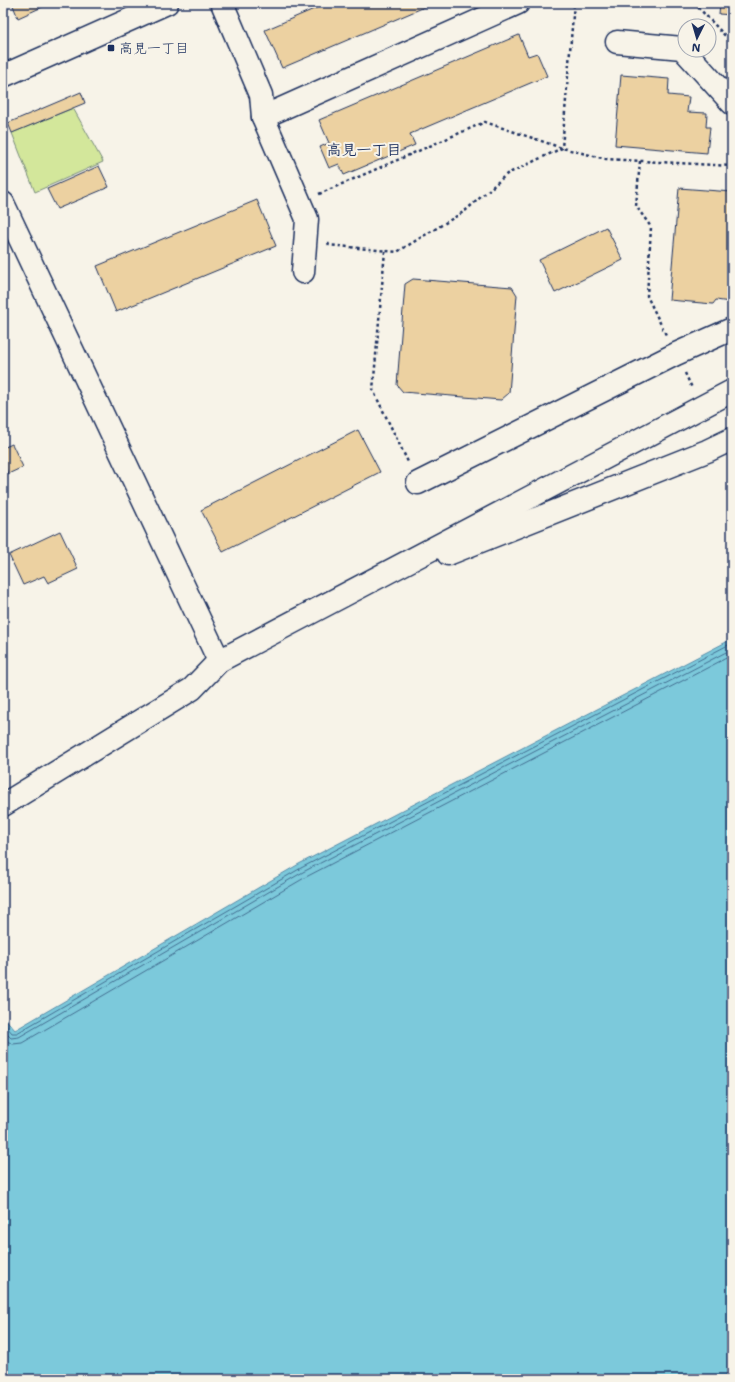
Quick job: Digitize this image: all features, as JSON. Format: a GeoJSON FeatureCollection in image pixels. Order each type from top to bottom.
{"type":"FeatureCollection","features":[{"type":"Feature","properties":{"kind":"street"},"geometry":{"type":"LineString","coordinates":[[3,76],[167,3]]}},
{"type":"Feature","properties":{"kind":"street"},"geometry":{"type":"LineString","coordinates":[[222,3],[261,95],[263,117],[307,219],[303,272]]}},
{"type":"Feature","properties":{"kind":"street"},"geometry":{"type":"LineString","coordinates":[[263,117],[518,3]]}},
{"type":"Feature","properties":{"kind":"street"},"geometry":{"type":"LineString","coordinates":[[617,42],[682,48],[732,103]]}},
{"type":"Feature","properties":{"kind":"street"},"geometry":{"type":"LineString","coordinates":[[3,204],[219,661]]}},
{"type":"Feature","properties":{"kind":"street"},"geometry":{"type":"LineString","coordinates":[[418,483],[676,354],[732,329]]}},
{"type":"Feature","properties":{"kind":"street"},"geometry":{"type":"LineString","coordinates":[[3,805],[192,689],[219,661],[732,391]]}},
{"type":"Feature","properties":{"kind":"street"},"geometry":{"type":"LineString","coordinates":[[339,597],[707,451],[732,439]]}},
{"type":"Feature","properties":{"kind":"path"},"geometry":{"type":"LineString","coordinates":[[562,148],[574,3]]}},
{"type":"Feature","properties":{"kind":"path"},"geometry":{"type":"LineString","coordinates":[[694,3],[732,43]]}},
{"type":"Feature","properties":{"kind":"path"},"geometry":{"type":"LineString","coordinates":[[317,195],[485,122],[562,148],[606,159],[732,166]]}},
{"type":"Feature","properties":{"kind":"path"},"geometry":{"type":"LineString","coordinates":[[326,239],[329,246],[397,252],[465,211],[506,174],[562,148]]}},
{"type":"Feature","properties":{"kind":"path"},"geometry":{"type":"LineString","coordinates":[[640,161],[636,206],[651,227],[647,296],[692,389]]}},
{"type":"Feature","properties":{"kind":"path"},"geometry":{"type":"LineString","coordinates":[[385,251],[373,390],[418,483]]}},
{"type":"Feature","properties":{"kind":"green space"},"geometry":{"type":"Polygon","coordinates":[[[73,108],[103,162],[35,192],[12,133],[73,108]]]}},
{"type":"Feature","properties":{"kind":"water"},"geometry":{"type":"Polygon","coordinates":[[[732,639],[732,1379],[3,1379],[3,1016],[15,1030],[299,864],[732,639]]]}},
{"type":"Feature","properties":{"kind":"building"},"geometry":{"type":"Polygon","coordinates":[[[12,3],[51,3],[18,18],[12,3]]]}},
{"type":"Feature","properties":{"kind":"building"},"geometry":{"type":"Polygon","coordinates":[[[328,3],[434,3],[282,68],[265,30],[328,3]]]}},
{"type":"Feature","properties":{"kind":"building"},"geometry":{"type":"Polygon","coordinates":[[[720,3],[732,3],[732,15],[719,14],[720,3]]]}},
{"type":"Feature","properties":{"kind":"building"},"geometry":{"type":"Polygon","coordinates":[[[519,35],[528,56],[537,53],[547,76],[410,134],[415,145],[344,175],[339,164],[329,168],[320,147],[329,143],[319,120],[519,35]]]}},
{"type":"Feature","properties":{"kind":"building"},"geometry":{"type":"Polygon","coordinates":[[[621,75],[669,79],[668,95],[689,97],[687,112],[707,113],[706,127],[710,127],[707,153],[615,145],[621,75]]]}},
{"type":"Feature","properties":{"kind":"building"},"geometry":{"type":"Polygon","coordinates":[[[81,92],[85,103],[12,133],[8,123],[81,92]]]}},
{"type":"Feature","properties":{"kind":"building"},"geometry":{"type":"Polygon","coordinates":[[[99,166],[109,187],[57,209],[47,189],[99,166]]]}},
{"type":"Feature","properties":{"kind":"building"},"geometry":{"type":"Polygon","coordinates":[[[679,188],[732,192],[732,305],[730,302],[716,300],[713,304],[669,300],[679,188]]]}},
{"type":"Feature","properties":{"kind":"building"},"geometry":{"type":"Polygon","coordinates":[[[257,200],[276,246],[116,312],[97,266],[257,200]]]}},
{"type":"Feature","properties":{"kind":"building"},"geometry":{"type":"Polygon","coordinates":[[[606,227],[623,260],[555,293],[539,260],[606,227]]]}},
{"type":"Feature","properties":{"kind":"building"},"geometry":{"type":"Polygon","coordinates":[[[413,279],[512,287],[517,295],[509,393],[501,400],[403,392],[397,385],[405,284],[413,279]]]}},
{"type":"Feature","properties":{"kind":"building"},"geometry":{"type":"Polygon","coordinates":[[[358,430],[380,472],[223,552],[201,510],[358,430]]]}},
{"type":"Feature","properties":{"kind":"building"},"geometry":{"type":"Polygon","coordinates":[[[12,444],[23,467],[8,474],[3,463],[3,448],[12,444]]]}},
{"type":"Feature","properties":{"kind":"building"},"geometry":{"type":"Polygon","coordinates":[[[60,531],[78,569],[48,583],[44,576],[23,585],[9,555],[60,531]]]}},
{"type":"Feature","properties":{"kind":"place","name":"高見一丁目"},"geometry":{"type":"Point","coordinates":[111,48]}},
{"type":"Feature","properties":{"kind":"district","name":"高見一丁目"},"geometry":{"type":"Point","coordinates":[364,150]}}]}
